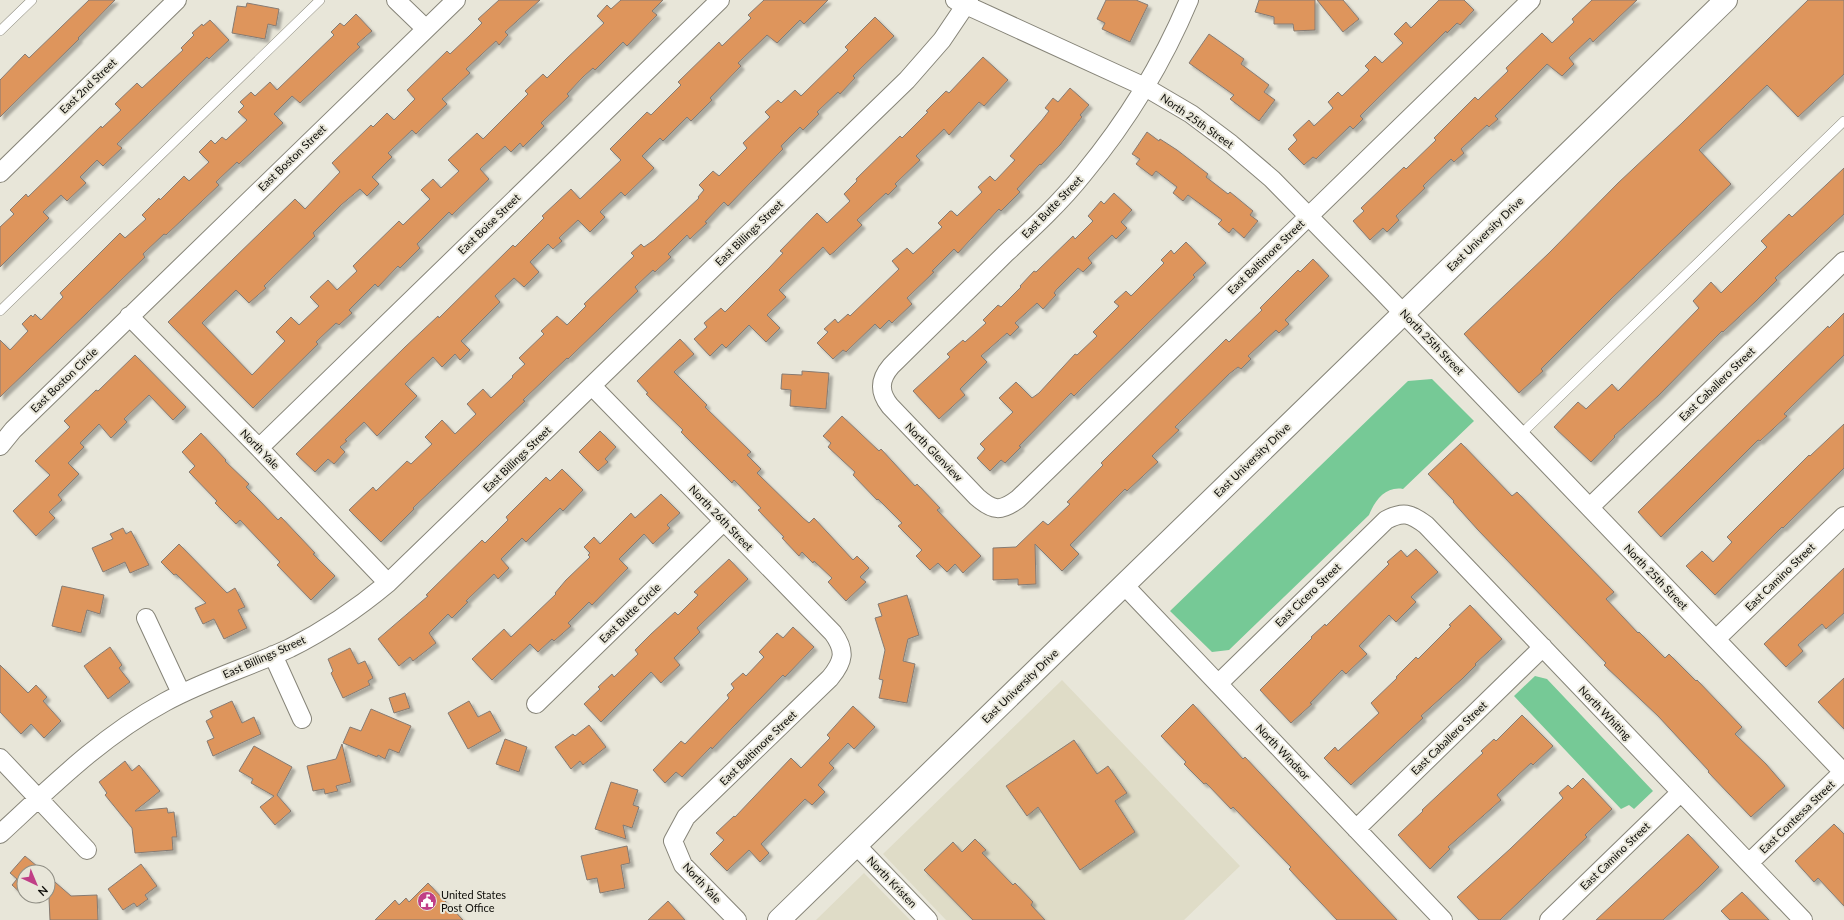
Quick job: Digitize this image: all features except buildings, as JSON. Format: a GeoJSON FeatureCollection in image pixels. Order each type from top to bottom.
{"type":"FeatureCollection","features":[{"type":"Feature","properties":{"kind":"main road","name":"East University Drive"},"geometry":{"type":"LineString","coordinates":[[779,920],[1726,0]]}},
{"type":"Feature","properties":{"kind":"street","name":"East 2nd Street"},"geometry":{"type":"LineString","coordinates":[[0,173],[177,0]]}},
{"type":"Feature","properties":{"kind":"street"},"geometry":{"type":"LineString","coordinates":[[396,0],[426,29]]}},
{"type":"Feature","properties":{"kind":"street","name":"East Boston Street"},"geometry":{"type":"LineString","coordinates":[[129,316],[456,0]]}},
{"type":"Feature","properties":{"kind":"street","name":"East Boise Street"},"geometry":{"type":"LineString","coordinates":[[259,448],[720,0]]}},
{"type":"Feature","properties":{"kind":"street","name":"East Butte Street"},"geometry":{"type":"LineString","coordinates":[[881,386],[882,378],[891,366],[1053,208],[1084,174],[1115,132],[1145,86],[1172,39],[1189,0]]}},
{"type":"Feature","properties":{"kind":"street","name":"East Baltimore Street"},"geometry":{"type":"LineString","coordinates":[[997,509],[1004,507],[1018,499],[1531,0]]}},
{"type":"Feature","properties":{"kind":"street","name":"North 25th Street"},"geometry":{"type":"LineString","coordinates":[[963,2],[1145,86],[1191,114],[1231,144],[1272,179],[1404,313],[1844,772]]}},
{"type":"Feature","properties":{"kind":"street","name":"East Billings Street"},"geometry":{"type":"LineString","coordinates":[[0,834],[77,762],[120,729],[182,693],[273,655],[335,623],[388,583],[908,80],[942,40],[963,2]]}},
{"type":"Feature","properties":{"kind":"street","name":"East Caballero Street"},"geometry":{"type":"LineString","coordinates":[[1590,508],[1844,261]]}},
{"type":"Feature","properties":{"kind":"street","name":"North Yale"},"geometry":{"type":"LineString","coordinates":[[129,316],[259,448],[388,583]]}},
{"type":"Feature","properties":{"kind":"street","name":"East Boston Circle"},"geometry":{"type":"LineString","coordinates":[[0,446],[13,430],[129,316]]}},
{"type":"Feature","properties":{"kind":"street","name":"North 26th Street"},"geometry":{"type":"LineString","coordinates":[[592,386],[833,633],[841,648],[842,655]]}},
{"type":"Feature","properties":{"kind":"street","name":"North Glenview"},"geometry":{"type":"LineString","coordinates":[[881,386],[882,393],[890,406],[977,497],[990,507],[997,509]]}},
{"type":"Feature","properties":{"kind":"street","name":"North Whiting"},"geometry":{"type":"LineString","coordinates":[[1402,513],[1418,519],[1426,525],[1803,920]]}},
{"type":"Feature","properties":{"kind":"street","name":"East Cicero Street"},"geometry":{"type":"LineString","coordinates":[[1218,684],[1380,526],[1390,518],[1402,513]]}},
{"type":"Feature","properties":{"kind":"street","name":"East Camino Street"},"geometry":{"type":"LineString","coordinates":[[1716,639],[1844,516]]}},
{"type":"Feature","properties":{"kind":"street","name":"East Butte Circle"},"geometry":{"type":"LineString","coordinates":[[536,704],[724,521]]}},
{"type":"Feature","properties":{"kind":"street","name":"North Windsor"},"geometry":{"type":"LineString","coordinates":[[1124,585],[1443,920]]}},
{"type":"Feature","properties":{"kind":"street"},"geometry":{"type":"LineString","coordinates":[[146,618],[182,693]]}},
{"type":"Feature","properties":{"kind":"street","name":"East Caballero Street"},"geometry":{"type":"LineString","coordinates":[[1356,829],[1542,647]]}},
{"type":"Feature","properties":{"kind":"street"},"geometry":{"type":"LineString","coordinates":[[273,655],[302,719]]}},
{"type":"Feature","properties":{"kind":"street","name":"East Baltimore Street"},"geometry":{"type":"LineString","coordinates":[[673,841],[686,817],[830,678],[840,663],[842,655]]}},
{"type":"Feature","properties":{"kind":"street"},"geometry":{"type":"LineString","coordinates":[[0,758],[87,850]]}},
{"type":"Feature","properties":{"kind":"street","name":"East Contessa Street"},"geometry":{"type":"LineString","coordinates":[[1749,863],[1844,772]]}},
{"type":"Feature","properties":{"kind":"street","name":"East Camino Street"},"geometry":{"type":"LineString","coordinates":[[1549,920],[1681,792]]}},
{"type":"Feature","properties":{"kind":"street","name":"North Yale"},"geometry":{"type":"LineString","coordinates":[[673,841],[683,865],[737,920]]}},
{"type":"Feature","properties":{"kind":"street","name":"North Kristen"},"geometry":{"type":"LineString","coordinates":[[856,845],[928,920]]}},
{"type":"Feature","properties":{"kind":"lane"},"geometry":{"type":"LineString","coordinates":[[0,31],[32,0]]}},
{"type":"Feature","properties":{"kind":"lane"},"geometry":{"type":"LineString","coordinates":[[0,311],[320,0]]}},
{"type":"Feature","properties":{"kind":"lane"},"geometry":{"type":"LineString","coordinates":[[1520,435],[1844,121]]}},
{"type":"Feature","properties":{"kind":"shaded area"},"geometry":{"type":"Polygon","coordinates":[[[1062,680],[1240,866],[1184,920],[946,920],[883,854],[1062,680]]]}},
{"type":"Feature","properties":{"kind":"shaded area"},"geometry":{"type":"Polygon","coordinates":[[[864,873],[910,920],[816,920],[864,873]]]}},
{"type":"Feature","properties":{"kind":"green space"},"geometry":{"type":"Polygon","coordinates":[[[1432,379],[1474,421],[1403,489],[1391,490],[1382,495],[1374,504],[1369,515],[1229,650],[1212,652],[1170,611],[1408,381],[1432,379]]]}},
{"type":"Feature","properties":{"kind":"green space"},"geometry":{"type":"Polygon","coordinates":[[[1535,676],[1547,679],[1653,791],[1634,809],[1629,805],[1621,809],[1514,696],[1535,676]]]}},
{"type":"Feature","properties":{"kind":"place","name":"United States Post Office"},"geometry":{"type":"Point","coordinates":[427,901]}}]}
